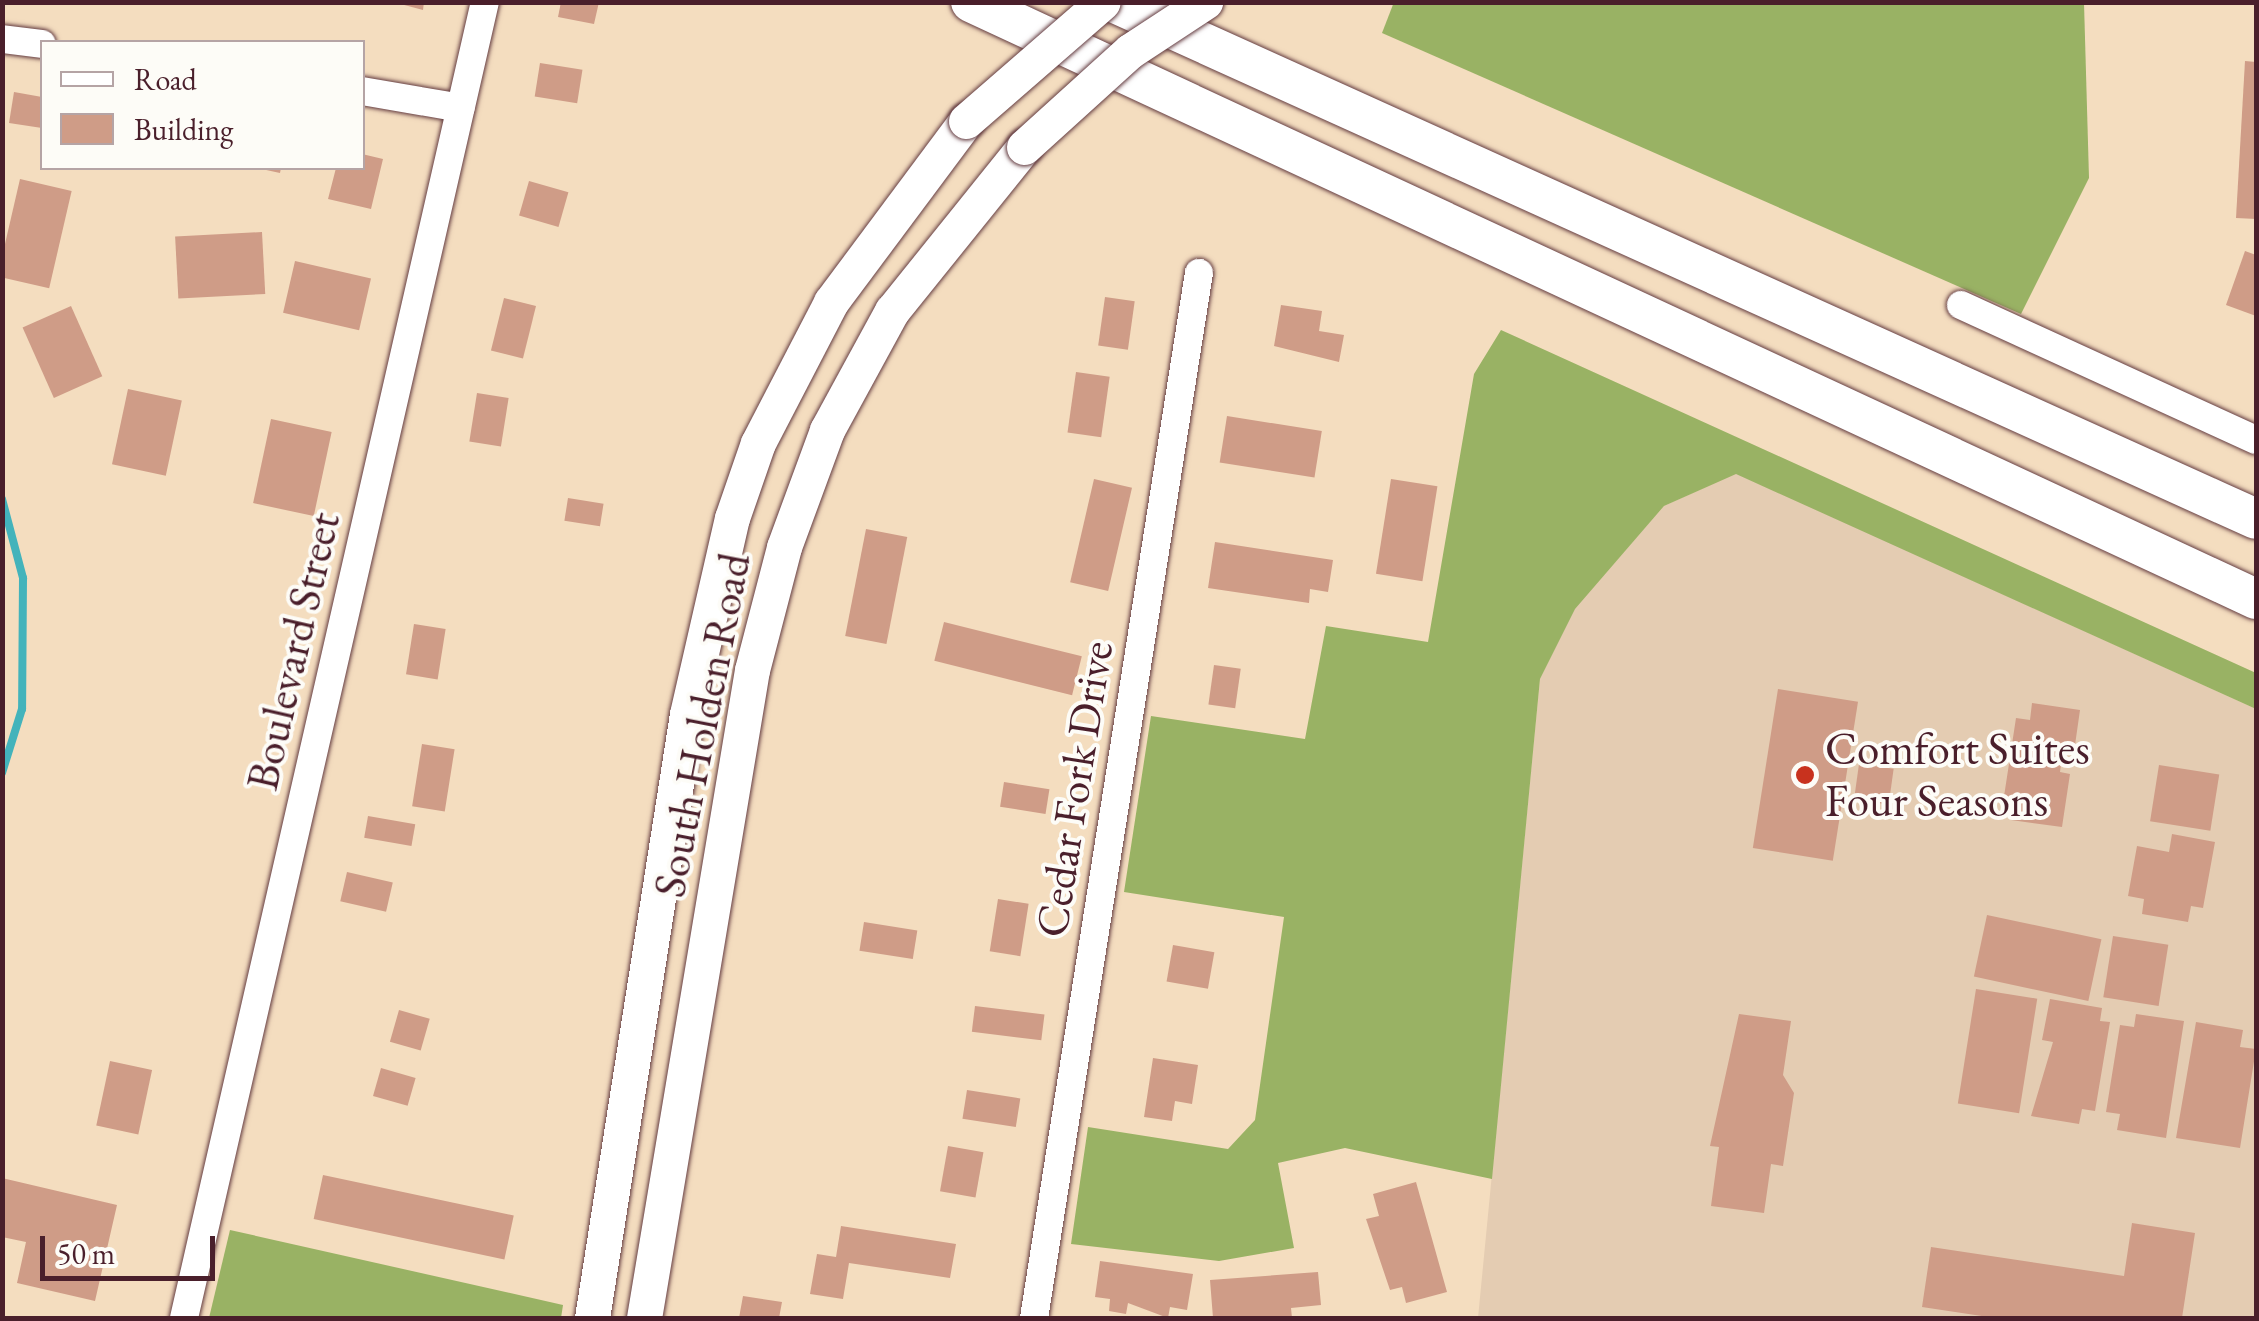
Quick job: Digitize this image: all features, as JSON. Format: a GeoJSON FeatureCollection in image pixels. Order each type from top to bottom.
{"type":"FeatureCollection","features":[{"type":"Feature","properties":{"kind":"highway"},"geometry":{"type":"LineString","coordinates":[[971,2],[2248,597]]}},
{"type":"Feature","properties":{"kind":"highway"},"geometry":{"type":"LineString","coordinates":[[1113,2],[2256,519]]}},
{"type":"Feature","properties":{"kind":"main road","name":"South Holden Road"},"geometry":{"type":"LineString","coordinates":[[592,1318],[687,714],[732,518],[758,443],[830,302],[966,121],[1103,2]]}},
{"type":"Feature","properties":{"kind":"main road","name":"South Holden Road"},"geometry":{"type":"LineString","coordinates":[[644,1318],[752,670],[784,547],[827,430],[892,311],[1024,147],[1130,51],[1205,2]]}},
{"type":"Feature","properties":{"kind":"street","name":"Boulevard Street"},"geometry":{"type":"LineString","coordinates":[[184,1318],[485,2]]}},
{"type":"Feature","properties":{"kind":"street"},"geometry":{"type":"LineString","coordinates":[[2,39],[40,44]]}},
{"type":"Feature","properties":{"kind":"street"},"geometry":{"type":"LineString","coordinates":[[365,92],[462,108]]}},
{"type":"Feature","properties":{"kind":"street","name":"Cedar Fork Drive"},"geometry":{"type":"LineString","coordinates":[[1034,1318],[1199,274]]}},
{"type":"Feature","properties":{"kind":"street"},"geometry":{"type":"LineString","coordinates":[[1961,305],[2256,440]]}},
{"type":"Feature","properties":{"kind":"shaded area"},"geometry":{"type":"Polygon","coordinates":[[[1736,473],[2256,709],[2256,1318],[1478,1318],[1540,679],[1574,609],[1664,506],[1736,473]]]}},
{"type":"Feature","properties":{"kind":"green space"},"geometry":{"type":"Polygon","coordinates":[[[1394,2],[2084,3],[2089,178],[2021,314],[1382,33],[1394,2]]]}},
{"type":"Feature","properties":{"kind":"green space"},"geometry":{"type":"Polygon","coordinates":[[[1501,330],[2256,673],[2256,709],[1736,474],[1664,506],[1575,609],[1540,679],[1492,1179],[1345,1148],[1278,1163],[1294,1248],[1219,1261],[1071,1244],[1088,1127],[1228,1149],[1255,1120],[1284,917],[1124,892],[1151,716],[1305,739],[1326,626],[1428,642],[1474,374],[1501,330]]]}},
{"type":"Feature","properties":{"kind":"green space"},"geometry":{"type":"Polygon","coordinates":[[[230,1230],[563,1305],[561,1318],[209,1318],[230,1230]]]}},
{"type":"Feature","properties":{"kind":"building"},"geometry":{"type":"Polygon","coordinates":[[[393,2],[424,2],[423,10],[393,2]]]}},
{"type":"Feature","properties":{"kind":"building"},"geometry":{"type":"Polygon","coordinates":[[[561,2],[599,2],[594,24],[558,17],[561,2]]]}},
{"type":"Feature","properties":{"kind":"building"},"geometry":{"type":"Polygon","coordinates":[[[2245,61],[2256,62],[2256,219],[2236,218],[2245,61]]]}},
{"type":"Feature","properties":{"kind":"building"},"geometry":{"type":"Polygon","coordinates":[[[540,63],[582,70],[577,103],[535,97],[540,63]]]}},
{"type":"Feature","properties":{"kind":"building"},"geometry":{"type":"Polygon","coordinates":[[[14,92],[40,97],[40,128],[9,123],[14,92]]]}},
{"type":"Feature","properties":{"kind":"building"},"geometry":{"type":"Polygon","coordinates":[[[365,155],[383,159],[371,209],[328,199],[335,170],[365,170],[365,155]]]}},
{"type":"Feature","properties":{"kind":"building"},"geometry":{"type":"Polygon","coordinates":[[[20,179],[72,191],[49,288],[2,277],[2,257],[20,179]]]}},
{"type":"Feature","properties":{"kind":"building"},"geometry":{"type":"Polygon","coordinates":[[[529,181],[568,192],[558,227],[519,216],[529,181]]]}},
{"type":"Feature","properties":{"kind":"building"},"geometry":{"type":"Polygon","coordinates":[[[262,232],[265,294],[178,298],[175,237],[262,232]]]}},
{"type":"Feature","properties":{"kind":"building"},"geometry":{"type":"Polygon","coordinates":[[[2245,251],[2256,255],[2256,316],[2226,305],[2245,251]]]}},
{"type":"Feature","properties":{"kind":"building"},"geometry":{"type":"Polygon","coordinates":[[[295,261],[371,279],[359,330],[283,313],[295,261]]]}},
{"type":"Feature","properties":{"kind":"building"},"geometry":{"type":"Polygon","coordinates":[[[1105,297],[1135,301],[1128,350],[1098,346],[1105,297]]]}},
{"type":"Feature","properties":{"kind":"building"},"geometry":{"type":"Polygon","coordinates":[[[504,298],[536,306],[523,358],[491,350],[504,298]]]}},
{"type":"Feature","properties":{"kind":"building"},"geometry":{"type":"Polygon","coordinates":[[[1281,305],[1322,311],[1319,331],[1344,335],[1339,362],[1274,346],[1281,305]]]}},
{"type":"Feature","properties":{"kind":"building"},"geometry":{"type":"Polygon","coordinates":[[[71,306],[102,376],[54,398],[23,328],[71,306]]]}},
{"type":"Feature","properties":{"kind":"building"},"geometry":{"type":"Polygon","coordinates":[[[1076,372],[1110,377],[1101,437],[1068,432],[1076,372]]]}},
{"type":"Feature","properties":{"kind":"building"},"geometry":{"type":"Polygon","coordinates":[[[128,389],[182,400],[166,476],[112,464],[128,389]]]}},
{"type":"Feature","properties":{"kind":"building"},"geometry":{"type":"Polygon","coordinates":[[[477,393],[509,398],[501,446],[469,441],[477,393]]]}},
{"type":"Feature","properties":{"kind":"building"},"geometry":{"type":"Polygon","coordinates":[[[1227,416],[1322,431],[1314,477],[1220,462],[1227,416]]]}},
{"type":"Feature","properties":{"kind":"building"},"geometry":{"type":"Polygon","coordinates":[[[271,419],[332,432],[314,516],[253,503],[271,419]]]}},
{"type":"Feature","properties":{"kind":"building"},"geometry":{"type":"Polygon","coordinates":[[[1094,479],[1132,488],[1108,591],[1070,582],[1094,479]]]}},
{"type":"Feature","properties":{"kind":"building"},"geometry":{"type":"Polygon","coordinates":[[[1391,479],[1437,486],[1422,581],[1376,574],[1391,479]]]}},
{"type":"Feature","properties":{"kind":"building"},"geometry":{"type":"Polygon","coordinates":[[[568,498],[604,504],[600,526],[564,521],[568,498]]]}},
{"type":"Feature","properties":{"kind":"building"},"geometry":{"type":"Polygon","coordinates":[[[866,529],[907,537],[886,644],[845,636],[866,529]]]}},
{"type":"Feature","properties":{"kind":"building"},"geometry":{"type":"Polygon","coordinates":[[[1215,542],[1333,560],[1328,592],[1310,589],[1309,603],[1208,588],[1215,542]]]}},
{"type":"Feature","properties":{"kind":"building"},"geometry":{"type":"Polygon","coordinates":[[[944,622],[1082,656],[1072,695],[934,661],[944,622]]]}},
{"type":"Feature","properties":{"kind":"building"},"geometry":{"type":"Polygon","coordinates":[[[414,624],[446,629],[438,679],[406,674],[414,624]]]}},
{"type":"Feature","properties":{"kind":"building"},"geometry":{"type":"Polygon","coordinates":[[[1214,665],[1241,669],[1235,708],[1208,705],[1214,665]]]}},
{"type":"Feature","properties":{"kind":"building","name":"Comfort Suites Four Seasons"},"geometry":{"type":"Polygon","coordinates":[[[1778,689],[1858,702],[1833,861],[1753,848],[1778,689]]]}},
{"type":"Feature","properties":{"kind":"building"},"geometry":{"type":"Polygon","coordinates":[[[2032,703],[2080,710],[2074,752],[2063,750],[2060,772],[2070,774],[2062,827],[2011,820],[2013,805],[2003,803],[2016,718],[2030,720],[2032,703]]]}},
{"type":"Feature","properties":{"kind":"building"},"geometry":{"type":"Polygon","coordinates":[[[422,744],[455,749],[445,811],[412,806],[422,744]]]}},
{"type":"Feature","properties":{"kind":"building"},"geometry":{"type":"Polygon","coordinates":[[[1859,764],[1894,769],[1889,805],[1854,800],[1859,764]]]}},
{"type":"Feature","properties":{"kind":"building"},"geometry":{"type":"Polygon","coordinates":[[[2159,765],[2219,775],[2210,831],[2150,821],[2159,765]]]}},
{"type":"Feature","properties":{"kind":"building"},"geometry":{"type":"Polygon","coordinates":[[[1004,782],[1049,789],[1046,814],[1000,807],[1004,782]]]}},
{"type":"Feature","properties":{"kind":"building"},"geometry":{"type":"Polygon","coordinates":[[[368,816],[415,824],[411,846],[364,838],[368,816]]]}},
{"type":"Feature","properties":{"kind":"building"},"geometry":{"type":"Polygon","coordinates":[[[2172,834],[2215,842],[2203,908],[2191,906],[2188,922],[2142,914],[2144,899],[2128,896],[2137,846],[2169,852],[2172,834]]]}},
{"type":"Feature","properties":{"kind":"building"},"geometry":{"type":"Polygon","coordinates":[[[347,872],[393,883],[386,912],[340,901],[347,872]]]}},
{"type":"Feature","properties":{"kind":"building"},"geometry":{"type":"Polygon","coordinates":[[[998,899],[1029,904],[1020,956],[990,951],[998,899]]]}},
{"type":"Feature","properties":{"kind":"building"},"geometry":{"type":"Polygon","coordinates":[[[1987,915],[2101,939],[2088,1001],[1974,977],[1987,915]]]}},
{"type":"Feature","properties":{"kind":"building"},"geometry":{"type":"Polygon","coordinates":[[[864,922],[917,930],[913,959],[859,951],[864,922]]]}},
{"type":"Feature","properties":{"kind":"building"},"geometry":{"type":"Polygon","coordinates":[[[2113,936],[2168,945],[2159,1006],[2103,997],[2113,936]]]}},
{"type":"Feature","properties":{"kind":"building"},"geometry":{"type":"Polygon","coordinates":[[[1173,945],[1214,952],[1208,989],[1167,981],[1173,945]]]}},
{"type":"Feature","properties":{"kind":"building"},"geometry":{"type":"Polygon","coordinates":[[[1976,989],[2037,999],[2019,1113],[1958,1104],[1976,989]]]}},
{"type":"Feature","properties":{"kind":"building"},"geometry":{"type":"Polygon","coordinates":[[[2050,999],[2102,1008],[2100,1021],[2110,1022],[2095,1111],[2082,1109],[2079,1124],[2031,1116],[2053,1042],[2042,1040],[2050,999]]]}},
{"type":"Feature","properties":{"kind":"building"},"geometry":{"type":"Polygon","coordinates":[[[975,1006],[1044,1015],[1041,1040],[972,1032],[975,1006]]]}},
{"type":"Feature","properties":{"kind":"building"},"geometry":{"type":"Polygon","coordinates":[[[399,1010],[430,1019],[421,1051],[390,1042],[399,1010]]]}},
{"type":"Feature","properties":{"kind":"building"},"geometry":{"type":"Polygon","coordinates":[[[1739,1014],[1791,1021],[1783,1075],[1794,1093],[1783,1166],[1771,1164],[1764,1213],[1711,1206],[1719,1147],[1710,1146],[1739,1014]]]}},
{"type":"Feature","properties":{"kind":"building"},"geometry":{"type":"Polygon","coordinates":[[[2136,1014],[2184,1021],[2166,1138],[2117,1130],[2120,1114],[2106,1112],[2120,1025],[2134,1027],[2136,1014]]]}},
{"type":"Feature","properties":{"kind":"building"},"geometry":{"type":"Polygon","coordinates":[[[2196,1022],[2243,1030],[2240,1047],[2256,1049],[2240,1148],[2176,1138],[2196,1022]]]}},
{"type":"Feature","properties":{"kind":"building"},"geometry":{"type":"Polygon","coordinates":[[[1153,1058],[1198,1065],[1192,1104],[1175,1101],[1172,1121],[1144,1117],[1153,1058]]]}},
{"type":"Feature","properties":{"kind":"building"},"geometry":{"type":"Polygon","coordinates":[[[110,1061],[152,1070],[138,1134],[96,1126],[110,1061]]]}},
{"type":"Feature","properties":{"kind":"building"},"geometry":{"type":"Polygon","coordinates":[[[381,1068],[416,1078],[408,1106],[373,1096],[381,1068]]]}},
{"type":"Feature","properties":{"kind":"building"},"geometry":{"type":"Polygon","coordinates":[[[967,1090],[1020,1098],[1016,1127],[962,1119],[967,1090]]]}},
{"type":"Feature","properties":{"kind":"building"},"geometry":{"type":"Polygon","coordinates":[[[948,1146],[983,1152],[975,1198],[940,1191],[948,1146]]]}},
{"type":"Feature","properties":{"kind":"building"},"geometry":{"type":"Polygon","coordinates":[[[323,1175],[514,1216],[504,1260],[314,1219],[323,1175]]]}},
{"type":"Feature","properties":{"kind":"building"},"geometry":{"type":"Polygon","coordinates":[[[2,1178],[117,1205],[95,1301],[17,1283],[26,1242],[2,1237],[2,1178]]]}},
{"type":"Feature","properties":{"kind":"building"},"geometry":{"type":"Polygon","coordinates":[[[1416,1182],[1447,1292],[1406,1303],[1402,1287],[1390,1290],[1366,1219],[1379,1216],[1373,1194],[1416,1182]]]}},
{"type":"Feature","properties":{"kind":"building"},"geometry":{"type":"Polygon","coordinates":[[[2132,1223],[2195,1233],[2182,1318],[1995,1318],[1922,1307],[1931,1247],[2124,1276],[2132,1223]]]}},
{"type":"Feature","properties":{"kind":"building"},"geometry":{"type":"Polygon","coordinates":[[[841,1226],[956,1244],[950,1278],[849,1263],[843,1299],[810,1294],[817,1254],[836,1257],[841,1226]]]}},
{"type":"Feature","properties":{"kind":"building"},"geometry":{"type":"Polygon","coordinates":[[[1100,1261],[1193,1274],[1187,1310],[1170,1307],[1168,1318],[1128,1303],[1126,1314],[1109,1311],[1110,1299],[1095,1297],[1100,1261]]]}},
{"type":"Feature","properties":{"kind":"building"},"geometry":{"type":"Polygon","coordinates":[[[1318,1272],[1321,1305],[1291,1308],[1292,1318],[1213,1318],[1210,1280],[1318,1272]]]}},
{"type":"Feature","properties":{"kind":"building"},"geometry":{"type":"Polygon","coordinates":[[[743,1296],[782,1302],[779,1318],[739,1318],[743,1296]]]}},
{"type":"Feature","properties":{"kind":"waterway"},"geometry":{"type":"LineString","coordinates":[[2,499],[23,578],[22,709],[2,773]]}},
{"type":"Feature","properties":{"kind":"place","name":"Comfort Suites Four Seasons"},"geometry":{"type":"Point","coordinates":[1805,775]}}]}
